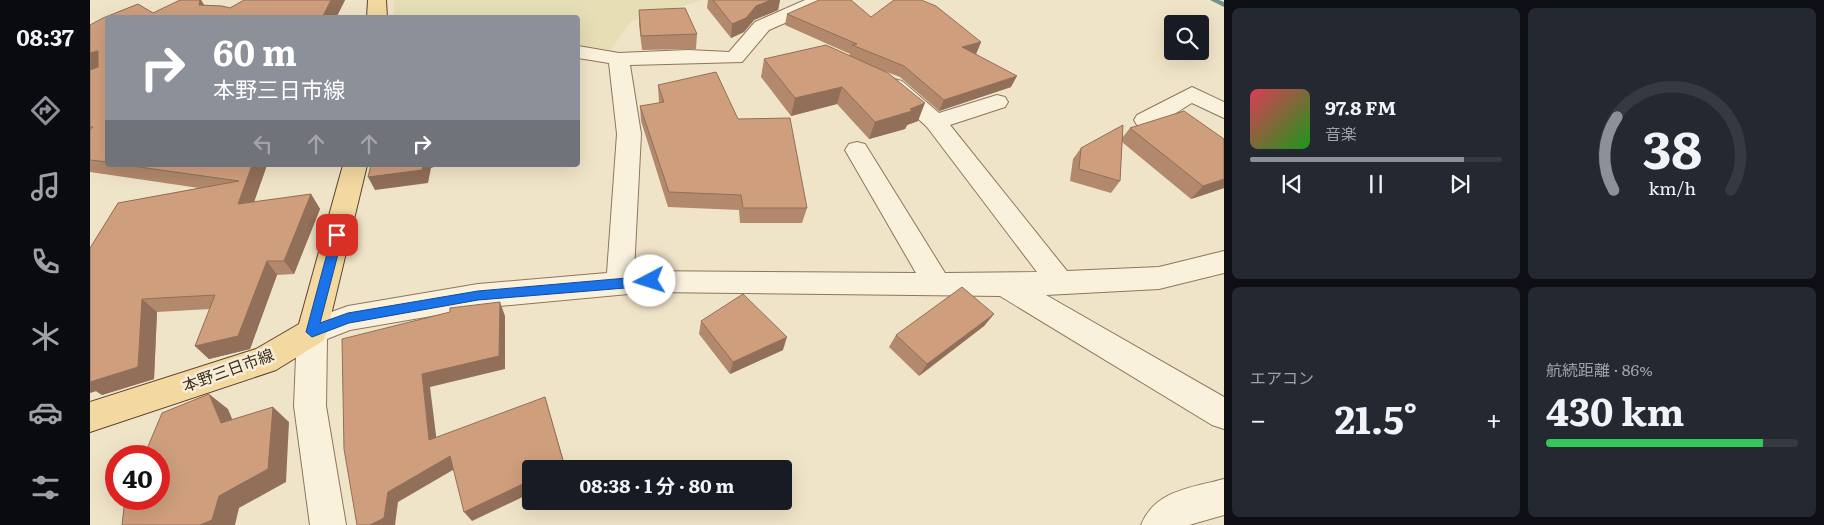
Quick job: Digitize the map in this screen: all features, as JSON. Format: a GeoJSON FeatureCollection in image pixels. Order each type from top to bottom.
{"type":"FeatureCollection","features":[{"type":"Feature","properties":{"kind":"main road"},"geometry":{"type":"LineString","coordinates":[[376,0],[377,15]]}},
{"type":"Feature","properties":{"kind":"main road"},"geometry":{"type":"LineString","coordinates":[[312,332],[354,167]]}},
{"type":"Feature","properties":{"kind":"main road","name":"本野三日市線"},"geometry":{"type":"LineString","coordinates":[[90,417],[265,360],[312,332]]}},
{"type":"Feature","properties":{"kind":"street"},"geometry":{"type":"LineString","coordinates":[[580,52],[619,59],[688,56],[735,58],[762,26],[821,0]]}},
{"type":"Feature","properties":{"kind":"street"},"geometry":{"type":"LineString","coordinates":[[619,59],[629,134],[626,155],[620,283]]}},
{"type":"Feature","properties":{"kind":"street"},"geometry":{"type":"LineString","coordinates":[[876,77],[898,89],[936,122],[1060,282]]}},
{"type":"Feature","properties":{"kind":"street"},"geometry":{"type":"LineString","coordinates":[[1146,120],[1192,94],[1224,111]]}},
{"type":"Feature","properties":{"kind":"street"},"geometry":{"type":"LineString","coordinates":[[936,122],[997,102]]}},
{"type":"Feature","properties":{"kind":"street"},"geometry":{"type":"LineString","coordinates":[[857,150],[937,284]]}},
{"type":"Feature","properties":{"kind":"street"},"geometry":{"type":"LineString","coordinates":[[328,525],[310,406],[312,332],[348,318],[478,296],[650,281],[1005,285],[1159,278],[1224,262]]}},
{"type":"Feature","properties":{"kind":"street"},"geometry":{"type":"LineString","coordinates":[[1005,285],[1224,414]]}},
{"type":"Feature","properties":{"kind":"street"},"geometry":{"type":"LineString","coordinates":[[1159,525],[1172,512],[1224,497]]}},
{"type":"Feature","properties":{"kind":"shaded area"},"geometry":{"type":"Polygon","coordinates":[[[394,0],[703,0],[631,21],[610,51],[580,46],[580,15],[394,15],[394,0]]]}},
{"type":"Feature","properties":{"kind":"building"},"geometry":{"type":"Polygon","coordinates":[[[180,0],[200,0],[199,5],[230,8],[244,0],[331,0],[324,15],[110,15],[138,4],[153,13],[180,0]]]}},
{"type":"Feature","properties":{"kind":"building"},"geometry":{"type":"Polygon","coordinates":[[[713,0],[771,0],[756,6],[746,18],[732,24],[713,0]]]}},
{"type":"Feature","properties":{"kind":"building"},"geometry":{"type":"Polygon","coordinates":[[[819,0],[851,0],[871,17],[894,0],[921,0],[936,6],[981,42],[962,47],[1017,76],[944,100],[904,66],[852,45],[857,44],[787,14],[819,0]]]}},
{"type":"Feature","properties":{"kind":"building"},"geometry":{"type":"Polygon","coordinates":[[[685,8],[697,34],[641,36],[639,10],[685,8]]]}},
{"type":"Feature","properties":{"kind":"building"},"geometry":{"type":"Polygon","coordinates":[[[105,17],[105,162],[90,160],[90,130],[93,127],[90,127],[90,70],[98,67],[98,51],[90,53],[90,25],[105,17]]]}},
{"type":"Feature","properties":{"kind":"building"},"geometry":{"type":"Polygon","coordinates":[[[826,45],[888,73],[925,103],[910,109],[912,111],[875,122],[842,87],[795,98],[764,59],[826,45]]]}},
{"type":"Feature","properties":{"kind":"building"},"geometry":{"type":"Polygon","coordinates":[[[716,72],[738,119],[790,118],[807,208],[743,208],[741,195],[669,192],[640,106],[664,102],[658,85],[716,72]]]}},
{"type":"Feature","properties":{"kind":"building"},"geometry":{"type":"Polygon","coordinates":[[[1184,111],[1224,139],[1224,179],[1203,186],[1130,128],[1184,111]]]}},
{"type":"Feature","properties":{"kind":"building"},"geometry":{"type":"Polygon","coordinates":[[[1123,125],[1120,181],[1079,169],[1081,148],[1123,125]]]}},
{"type":"Feature","properties":{"kind":"building"},"geometry":{"type":"Polygon","coordinates":[[[139,167],[251,167],[238,204],[311,194],[284,261],[267,261],[238,336],[195,346],[215,295],[142,299],[138,367],[90,382],[90,248],[118,203],[239,181],[139,167]]]}},
{"type":"Feature","properties":{"kind":"building"},"geometry":{"type":"Polygon","coordinates":[[[370,167],[423,167],[422,170],[368,177],[370,167]]]}},
{"type":"Feature","properties":{"kind":"building"},"geometry":{"type":"Polygon","coordinates":[[[962,287],[994,314],[927,364],[896,335],[962,287]]]}},
{"type":"Feature","properties":{"kind":"building"},"geometry":{"type":"Polygon","coordinates":[[[743,294],[787,337],[733,362],[701,321],[743,294]]]}},
{"type":"Feature","properties":{"kind":"building"},"geometry":{"type":"Polygon","coordinates":[[[500,302],[499,356],[422,374],[429,440],[545,397],[563,460],[522,460],[522,484],[464,512],[450,456],[388,492],[384,518],[370,525],[357,525],[344,449],[342,339],[450,312],[450,308],[500,302]]]}},
{"type":"Feature","properties":{"kind":"building"},"geometry":{"type":"Polygon","coordinates":[[[209,394],[221,423],[273,407],[268,469],[219,496],[212,520],[200,525],[122,525],[124,510],[170,510],[170,445],[149,445],[162,413],[209,394]]]}},
{"type":"Feature","properties":{"kind":"waterway"},"geometry":{"type":"LineString","coordinates":[[1213,0],[1224,5]]}},
{"type":"Feature","properties":{"kind":"route"},"geometry":{"type":"LineString","coordinates":[[337,235],[312,332],[348,318],[478,296],[650,281]]}}]}
